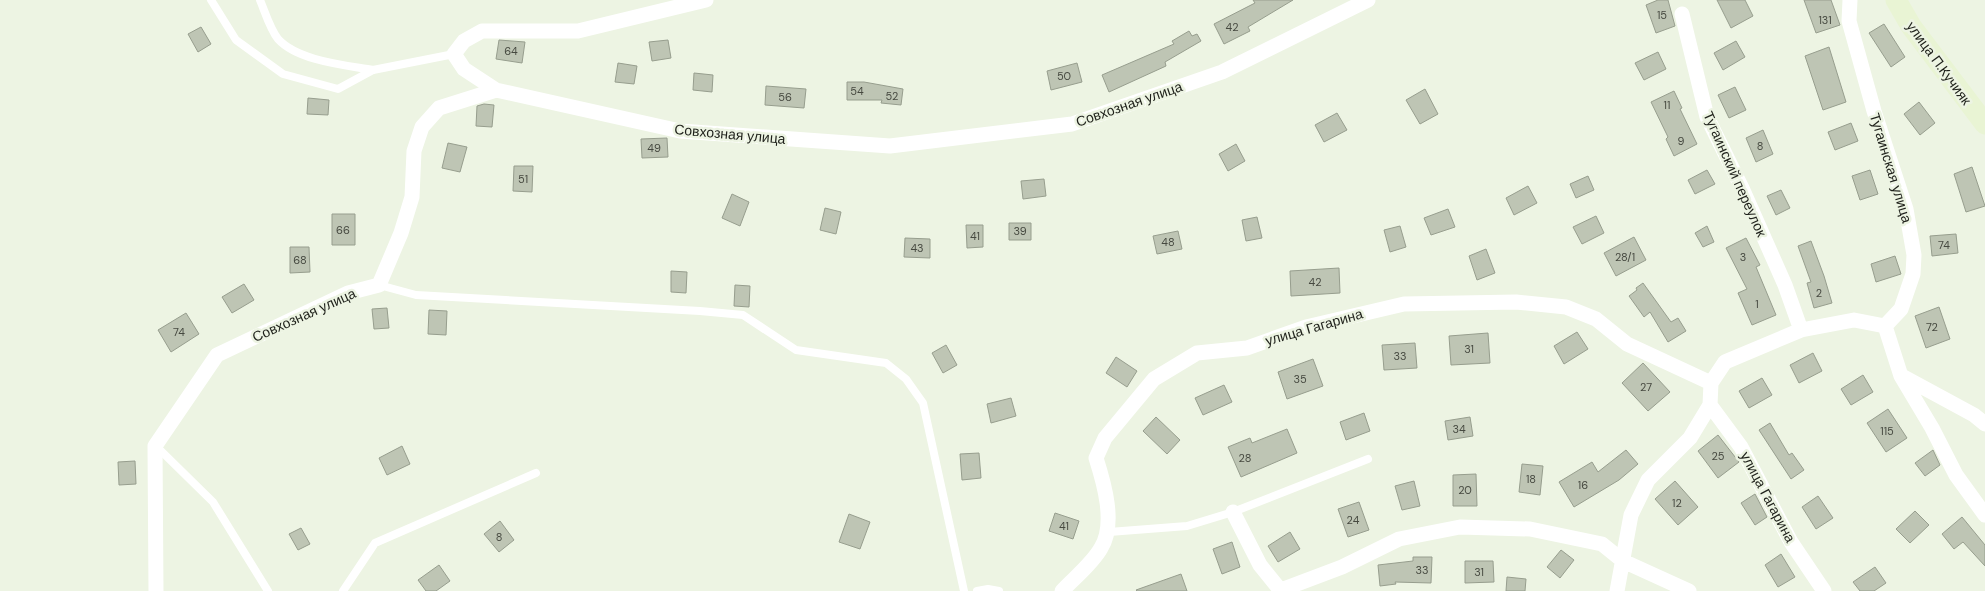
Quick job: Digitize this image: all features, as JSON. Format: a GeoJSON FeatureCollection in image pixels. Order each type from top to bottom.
{"type":"FeatureCollection","features":[{"type":"Feature","properties":{"kind":"street"},"geometry":{"type":"LineString","coordinates":[[496,90],[464,69],[454,54],[464,41],[482,31],[578,32],[706,0]]}},
{"type":"Feature","properties":{"kind":"street","name":"Совхозная улица"},"geometry":{"type":"LineString","coordinates":[[496,90],[680,131],[890,146],[1072,124],[1222,72],[1368,0]]}},
{"type":"Feature","properties":{"kind":"street","name":"Тугаинская улица"},"geometry":{"type":"LineString","coordinates":[[1850,0],[1850,21],[1874,111],[1906,209],[1914,255],[1913,274],[1900,309],[1885,326]]}},
{"type":"Feature","properties":{"kind":"street","name":"улица П.Кучияк"},"geometry":{"type":"LineString","coordinates":[[1896,0],[1911,26],[1985,124]]}},
{"type":"Feature","properties":{"kind":"street","name":"Тугаинский переулок"},"geometry":{"type":"LineString","coordinates":[[1682,14],[1707,116],[1742,188],[1785,285],[1801,330]]}},
{"type":"Feature","properties":{"kind":"street"},"geometry":{"type":"LineString","coordinates":[[379,285],[401,233],[412,197],[414,151],[422,127],[439,108],[496,90]]}},
{"type":"Feature","properties":{"kind":"street","name":"Совхозная улица"},"geometry":{"type":"LineString","coordinates":[[155,446],[217,355],[348,293],[379,285]]}},
{"type":"Feature","properties":{"kind":"street","name":"улица Гагарина"},"geometry":{"type":"LineString","coordinates":[[1109,532],[1105,485],[1096,458],[1105,438],[1154,379],[1197,354],[1247,348],[1306,327],[1404,304],[1516,302],[1566,307],[1589,316],[1596,319],[1627,344],[1711,382]]}},
{"type":"Feature","properties":{"kind":"street"},"geometry":{"type":"LineString","coordinates":[[1617,591],[1631,515],[1648,480],[1690,438],[1710,406],[1711,382],[1725,362],[1801,330],[1854,320],[1885,326],[1901,376],[1932,428],[1956,475],[1985,515]]}},
{"type":"Feature","properties":{"kind":"street"},"geometry":{"type":"LineString","coordinates":[[1901,376],[1974,415],[1985,424]]}},
{"type":"Feature","properties":{"kind":"street","name":"улица Гагарина"},"geometry":{"type":"LineString","coordinates":[[1710,406],[1741,447],[1791,542],[1824,591]]}},
{"type":"Feature","properties":{"kind":"street"},"geometry":{"type":"LineString","coordinates":[[155,446],[156,591]]}},
{"type":"Feature","properties":{"kind":"street"},"geometry":{"type":"LineString","coordinates":[[1233,512],[1260,565],[1281,590],[1342,567],[1399,539],[1460,527],[1530,530],[1602,544],[1622,561],[1690,591]]}},
{"type":"Feature","properties":{"kind":"street"},"geometry":{"type":"LineString","coordinates":[[1062,591],[1101,549],[1109,532]]}},
{"type":"Feature","properties":{"kind":"lane"},"geometry":{"type":"LineString","coordinates":[[212,0],[236,40],[283,74],[338,89],[373,70],[454,54]]}},
{"type":"Feature","properties":{"kind":"lane"},"geometry":{"type":"LineString","coordinates":[[260,0],[278,38],[292,50],[333,63],[373,70]]}},
{"type":"Feature","properties":{"kind":"lane"},"geometry":{"type":"LineString","coordinates":[[379,285],[416,295],[690,311],[742,316],[796,350],[886,363],[906,379],[923,402],[964,591]]}},
{"type":"Feature","properties":{"kind":"lane"},"geometry":{"type":"LineString","coordinates":[[155,446],[213,502],[268,591]]}},
{"type":"Feature","properties":{"kind":"lane"},"geometry":{"type":"LineString","coordinates":[[1109,532],[1187,526],[1233,512],[1368,459]]}},
{"type":"Feature","properties":{"kind":"lane"},"geometry":{"type":"LineString","coordinates":[[344,591],[375,543],[536,473]]}},
{"type":"Feature","properties":{"kind":"lane"},"geometry":{"type":"LineString","coordinates":[[978,591],[988,588],[999,591]]}},
{"type":"Feature","properties":{"kind":"building"},"geometry":{"type":"Polygon","coordinates":[[[1253,0],[1293,0],[1248,27],[1250,31],[1224,44],[1214,24],[1255,3],[1253,0]]]}},
{"type":"Feature","properties":{"kind":"building"},"geometry":{"type":"Polygon","coordinates":[[[1658,0],[1668,0],[1675,26],[1656,33],[1646,5],[1658,0]]]}},
{"type":"Feature","properties":{"kind":"building"},"geometry":{"type":"Polygon","coordinates":[[[1717,0],[1745,0],[1753,16],[1731,28],[1717,0]]]}},
{"type":"Feature","properties":{"kind":"building"},"geometry":{"type":"Polygon","coordinates":[[[1804,0],[1831,0],[1840,25],[1816,33],[1804,0]]]}},
{"type":"Feature","properties":{"kind":"building"},"geometry":{"type":"Polygon","coordinates":[[[1884,24],[1905,57],[1891,67],[1869,33],[1884,24]]]}},
{"type":"Feature","properties":{"kind":"building"},"geometry":{"type":"Polygon","coordinates":[[[201,27],[211,44],[198,52],[188,34],[201,27]]]}},
{"type":"Feature","properties":{"kind":"building"},"geometry":{"type":"Polygon","coordinates":[[[1189,31],[1192,36],[1197,34],[1201,41],[1165,62],[1166,66],[1109,92],[1102,75],[1174,44],[1172,41],[1189,31]]]}},
{"type":"Feature","properties":{"kind":"building"},"geometry":{"type":"Polygon","coordinates":[[[499,40],[525,42],[522,63],[496,59],[499,40]]]}},
{"type":"Feature","properties":{"kind":"building"},"geometry":{"type":"Polygon","coordinates":[[[668,40],[671,58],[652,61],[649,42],[668,40]]]}},
{"type":"Feature","properties":{"kind":"building"},"geometry":{"type":"Polygon","coordinates":[[[1736,41],[1745,57],[1723,70],[1714,53],[1736,41]]]}},
{"type":"Feature","properties":{"kind":"building"},"geometry":{"type":"Polygon","coordinates":[[[1829,47],[1846,102],[1823,110],[1805,56],[1829,47]]]}},
{"type":"Feature","properties":{"kind":"building"},"geometry":{"type":"Polygon","coordinates":[[[1658,52],[1666,69],[1644,80],[1635,63],[1658,52]]]}},
{"type":"Feature","properties":{"kind":"building"},"geometry":{"type":"Polygon","coordinates":[[[618,63],[637,66],[634,84],[615,82],[618,63]]]}},
{"type":"Feature","properties":{"kind":"building"},"geometry":{"type":"Polygon","coordinates":[[[1077,63],[1082,82],[1051,90],[1047,71],[1077,63]]]}},
{"type":"Feature","properties":{"kind":"building"},"geometry":{"type":"Polygon","coordinates":[[[694,73],[713,75],[712,92],[693,90],[694,73]]]}},
{"type":"Feature","properties":{"kind":"building"},"geometry":{"type":"Polygon","coordinates":[[[847,82],[864,82],[903,89],[901,105],[881,103],[882,100],[847,100],[847,82]]]}},
{"type":"Feature","properties":{"kind":"building"},"geometry":{"type":"Polygon","coordinates":[[[766,86],[806,89],[804,108],[765,105],[766,86]]]}},
{"type":"Feature","properties":{"kind":"building"},"geometry":{"type":"Polygon","coordinates":[[[1735,87],[1746,110],[1729,118],[1718,95],[1735,87]]]}},
{"type":"Feature","properties":{"kind":"building"},"geometry":{"type":"Polygon","coordinates":[[[1425,89],[1438,114],[1420,124],[1406,100],[1425,89]]]}},
{"type":"Feature","properties":{"kind":"building"},"geometry":{"type":"Polygon","coordinates":[[[1674,91],[1682,108],[1680,109],[1697,144],[1674,156],[1666,139],[1668,137],[1651,102],[1674,91]]]}},
{"type":"Feature","properties":{"kind":"building"},"geometry":{"type":"Polygon","coordinates":[[[308,98],[329,100],[328,115],[307,114],[308,98]]]}},
{"type":"Feature","properties":{"kind":"building"},"geometry":{"type":"Polygon","coordinates":[[[1919,102],[1935,123],[1920,135],[1904,114],[1919,102]]]}},
{"type":"Feature","properties":{"kind":"building"},"geometry":{"type":"Polygon","coordinates":[[[484,104],[494,105],[492,127],[476,126],[477,106],[484,104]]]}},
{"type":"Feature","properties":{"kind":"building"},"geometry":{"type":"Polygon","coordinates":[[[1337,113],[1347,130],[1324,142],[1315,125],[1337,113]]]}},
{"type":"Feature","properties":{"kind":"building"},"geometry":{"type":"Polygon","coordinates":[[[1851,123],[1858,141],[1835,150],[1828,132],[1851,123]]]}},
{"type":"Feature","properties":{"kind":"building"},"geometry":{"type":"Polygon","coordinates":[[[1763,130],[1773,154],[1756,162],[1746,138],[1763,130]]]}},
{"type":"Feature","properties":{"kind":"building"},"geometry":{"type":"Polygon","coordinates":[[[667,138],[668,157],[642,158],[641,139],[667,138]]]}},
{"type":"Feature","properties":{"kind":"building"},"geometry":{"type":"Polygon","coordinates":[[[448,143],[467,147],[460,172],[442,168],[448,143]]]}},
{"type":"Feature","properties":{"kind":"building"},"geometry":{"type":"Polygon","coordinates":[[[1236,144],[1245,161],[1228,171],[1219,154],[1236,144]]]}},
{"type":"Feature","properties":{"kind":"building"},"geometry":{"type":"Polygon","coordinates":[[[514,166],[533,166],[532,192],[513,191],[514,166]]]}},
{"type":"Feature","properties":{"kind":"building"},"geometry":{"type":"Polygon","coordinates":[[[1972,167],[1985,206],[1966,212],[1954,174],[1972,167]]]}},
{"type":"Feature","properties":{"kind":"building"},"geometry":{"type":"Polygon","coordinates":[[[1707,170],[1715,184],[1695,194],[1688,180],[1707,170]]]}},
{"type":"Feature","properties":{"kind":"building"},"geometry":{"type":"Polygon","coordinates":[[[1870,170],[1878,194],[1860,200],[1852,176],[1870,170]]]}},
{"type":"Feature","properties":{"kind":"building"},"geometry":{"type":"Polygon","coordinates":[[[1588,176],[1594,190],[1576,198],[1570,184],[1588,176]]]}},
{"type":"Feature","properties":{"kind":"building"},"geometry":{"type":"Polygon","coordinates":[[[1044,179],[1046,196],[1023,199],[1021,181],[1044,179]]]}},
{"type":"Feature","properties":{"kind":"building"},"geometry":{"type":"Polygon","coordinates":[[[1528,186],[1537,203],[1514,215],[1506,198],[1528,186]]]}},
{"type":"Feature","properties":{"kind":"building"},"geometry":{"type":"Polygon","coordinates":[[[1781,190],[1790,208],[1776,215],[1767,196],[1781,190]]]}},
{"type":"Feature","properties":{"kind":"building"},"geometry":{"type":"Polygon","coordinates":[[[732,194],[749,202],[740,226],[722,218],[732,194]]]}},
{"type":"Feature","properties":{"kind":"building"},"geometry":{"type":"Polygon","coordinates":[[[825,208],[841,212],[836,234],[820,230],[825,208]]]}},
{"type":"Feature","properties":{"kind":"building"},"geometry":{"type":"Polygon","coordinates":[[[1448,209],[1455,227],[1431,235],[1424,218],[1448,209]]]}},
{"type":"Feature","properties":{"kind":"building"},"geometry":{"type":"Polygon","coordinates":[[[332,214],[355,214],[355,245],[332,245],[332,214]]]}},
{"type":"Feature","properties":{"kind":"building"},"geometry":{"type":"Polygon","coordinates":[[[1596,216],[1604,233],[1582,244],[1573,227],[1596,216]]]}},
{"type":"Feature","properties":{"kind":"building"},"geometry":{"type":"Polygon","coordinates":[[[1257,217],[1262,238],[1246,241],[1242,220],[1257,217]]]}},
{"type":"Feature","properties":{"kind":"building"},"geometry":{"type":"Polygon","coordinates":[[[1009,223],[1031,223],[1031,240],[1009,240],[1009,223]]]}},
{"type":"Feature","properties":{"kind":"building"},"geometry":{"type":"Polygon","coordinates":[[[966,225],[983,225],[983,247],[967,248],[966,225]]]}},
{"type":"Feature","properties":{"kind":"building"},"geometry":{"type":"Polygon","coordinates":[[[1400,226],[1406,247],[1390,252],[1384,230],[1400,226]]]}},
{"type":"Feature","properties":{"kind":"building"},"geometry":{"type":"Polygon","coordinates":[[[1707,226],[1714,242],[1703,247],[1695,233],[1707,226]]]}},
{"type":"Feature","properties":{"kind":"building"},"geometry":{"type":"Polygon","coordinates":[[[1178,231],[1182,249],[1157,254],[1153,236],[1178,231]]]}},
{"type":"Feature","properties":{"kind":"building"},"geometry":{"type":"Polygon","coordinates":[[[1956,234],[1958,253],[1932,256],[1930,236],[1956,234]]]}},
{"type":"Feature","properties":{"kind":"building"},"geometry":{"type":"Polygon","coordinates":[[[1634,237],[1646,260],[1616,276],[1604,253],[1634,237]]]}},
{"type":"Feature","properties":{"kind":"building"},"geometry":{"type":"Polygon","coordinates":[[[905,238],[930,239],[930,258],[904,257],[905,238]]]}},
{"type":"Feature","properties":{"kind":"building"},"geometry":{"type":"Polygon","coordinates":[[[1746,238],[1760,265],[1756,267],[1776,315],[1752,325],[1738,293],[1747,289],[1726,248],[1746,238]]]}},
{"type":"Feature","properties":{"kind":"building"},"geometry":{"type":"Polygon","coordinates":[[[1811,241],[1832,303],[1814,308],[1807,283],[1811,282],[1798,246],[1811,241]]]}},
{"type":"Feature","properties":{"kind":"building"},"geometry":{"type":"Polygon","coordinates":[[[290,247],[309,247],[310,272],[290,273],[290,247]]]}},
{"type":"Feature","properties":{"kind":"building"},"geometry":{"type":"Polygon","coordinates":[[[1486,249],[1495,273],[1477,280],[1469,256],[1486,249]]]}},
{"type":"Feature","properties":{"kind":"building"},"geometry":{"type":"Polygon","coordinates":[[[1895,256],[1901,274],[1876,282],[1871,264],[1895,256]]]}},
{"type":"Feature","properties":{"kind":"building"},"geometry":{"type":"Polygon","coordinates":[[[1339,268],[1340,293],[1291,296],[1290,271],[1339,268]]]}},
{"type":"Feature","properties":{"kind":"building"},"geometry":{"type":"Polygon","coordinates":[[[671,271],[687,272],[686,293],[671,292],[671,271]]]}},
{"type":"Feature","properties":{"kind":"building"},"geometry":{"type":"Polygon","coordinates":[[[1643,283],[1671,322],[1678,318],[1686,331],[1668,342],[1650,312],[1644,317],[1629,296],[1643,283]]]}},
{"type":"Feature","properties":{"kind":"building"},"geometry":{"type":"Polygon","coordinates":[[[244,284],[254,300],[232,313],[222,297],[244,284]]]}},
{"type":"Feature","properties":{"kind":"building"},"geometry":{"type":"Polygon","coordinates":[[[735,285],[750,286],[749,307],[734,306],[735,285]]]}},
{"type":"Feature","properties":{"kind":"building"},"geometry":{"type":"Polygon","coordinates":[[[1939,307],[1950,339],[1926,348],[1915,316],[1939,307]]]}},
{"type":"Feature","properties":{"kind":"building"},"geometry":{"type":"Polygon","coordinates":[[[387,308],[389,328],[374,329],[372,309],[387,308]]]}},
{"type":"Feature","properties":{"kind":"building"},"geometry":{"type":"Polygon","coordinates":[[[429,310],[447,311],[446,335],[428,334],[429,310]]]}},
{"type":"Feature","properties":{"kind":"building"},"geometry":{"type":"Polygon","coordinates":[[[186,313],[199,334],[171,352],[158,330],[186,313]]]}},
{"type":"Feature","properties":{"kind":"building"},"geometry":{"type":"Polygon","coordinates":[[[1577,332],[1588,349],[1564,364],[1554,346],[1577,332]]]}},
{"type":"Feature","properties":{"kind":"building"},"geometry":{"type":"Polygon","coordinates":[[[1488,333],[1490,363],[1451,365],[1449,336],[1488,333]]]}},
{"type":"Feature","properties":{"kind":"building"},"geometry":{"type":"Polygon","coordinates":[[[1415,343],[1417,368],[1384,370],[1382,345],[1415,343]]]}},
{"type":"Feature","properties":{"kind":"building"},"geometry":{"type":"Polygon","coordinates":[[[946,345],[957,365],[943,373],[932,353],[946,345]]]}},
{"type":"Feature","properties":{"kind":"building"},"geometry":{"type":"Polygon","coordinates":[[[1813,353],[1822,371],[1799,383],[1790,365],[1813,353]]]}},
{"type":"Feature","properties":{"kind":"building"},"geometry":{"type":"Polygon","coordinates":[[[1116,357],[1137,371],[1127,387],[1106,373],[1116,357]]]}},
{"type":"Feature","properties":{"kind":"building"},"geometry":{"type":"Polygon","coordinates":[[[1313,359],[1323,386],[1287,399],[1278,372],[1313,359]]]}},
{"type":"Feature","properties":{"kind":"building"},"geometry":{"type":"Polygon","coordinates":[[[1643,363],[1670,392],[1648,411],[1622,383],[1643,363]]]}},
{"type":"Feature","properties":{"kind":"building"},"geometry":{"type":"Polygon","coordinates":[[[1863,375],[1873,392],[1851,405],[1841,389],[1863,375]]]}},
{"type":"Feature","properties":{"kind":"building"},"geometry":{"type":"Polygon","coordinates":[[[1762,378],[1772,395],[1749,408],[1739,391],[1762,378]]]}},
{"type":"Feature","properties":{"kind":"building"},"geometry":{"type":"Polygon","coordinates":[[[1224,385],[1232,402],[1203,415],[1195,398],[1224,385]]]}},
{"type":"Feature","properties":{"kind":"building"},"geometry":{"type":"Polygon","coordinates":[[[1011,398],[1016,416],[991,423],[987,404],[1011,398]]]}},
{"type":"Feature","properties":{"kind":"building"},"geometry":{"type":"Polygon","coordinates":[[[1888,409],[1907,438],[1886,452],[1867,423],[1888,409]]]}},
{"type":"Feature","properties":{"kind":"building"},"geometry":{"type":"Polygon","coordinates":[[[1364,413],[1370,431],[1346,440],[1340,422],[1364,413]]]}},
{"type":"Feature","properties":{"kind":"building"},"geometry":{"type":"Polygon","coordinates":[[[1156,417],[1180,440],[1167,454],[1143,431],[1156,417]]]}},
{"type":"Feature","properties":{"kind":"building"},"geometry":{"type":"Polygon","coordinates":[[[1470,417],[1473,436],[1448,440],[1445,421],[1470,417]]]}},
{"type":"Feature","properties":{"kind":"building"},"geometry":{"type":"Polygon","coordinates":[[[1770,423],[1789,455],[1792,453],[1804,470],[1791,479],[1759,430],[1770,423]]]}},
{"type":"Feature","properties":{"kind":"building"},"geometry":{"type":"Polygon","coordinates":[[[1287,429],[1297,453],[1241,477],[1228,447],[1250,438],[1252,443],[1287,429]]]}},
{"type":"Feature","properties":{"kind":"building"},"geometry":{"type":"Polygon","coordinates":[[[1718,435],[1739,462],[1718,478],[1698,451],[1718,435]]]}},
{"type":"Feature","properties":{"kind":"building"},"geometry":{"type":"Polygon","coordinates":[[[402,446],[410,464],[387,475],[379,458],[402,446]]]}},
{"type":"Feature","properties":{"kind":"building"},"geometry":{"type":"Polygon","coordinates":[[[1626,450],[1638,464],[1619,480],[1574,507],[1559,482],[1592,462],[1598,472],[1626,450]]]}},
{"type":"Feature","properties":{"kind":"building"},"geometry":{"type":"Polygon","coordinates":[[[1933,450],[1940,465],[1925,476],[1915,463],[1933,450]]]}},
{"type":"Feature","properties":{"kind":"building"},"geometry":{"type":"Polygon","coordinates":[[[979,453],[981,478],[962,480],[960,454],[979,453]]]}},
{"type":"Feature","properties":{"kind":"building"},"geometry":{"type":"Polygon","coordinates":[[[135,461],[136,484],[119,485],[118,462],[135,461]]]}},
{"type":"Feature","properties":{"kind":"building"},"geometry":{"type":"Polygon","coordinates":[[[1522,464],[1543,466],[1540,495],[1519,492],[1522,464]]]}},
{"type":"Feature","properties":{"kind":"building"},"geometry":{"type":"Polygon","coordinates":[[[1476,474],[1477,506],[1453,506],[1453,475],[1476,474]]]}},
{"type":"Feature","properties":{"kind":"building"},"geometry":{"type":"Polygon","coordinates":[[[1414,481],[1420,506],[1402,510],[1395,486],[1414,481]]]}},
{"type":"Feature","properties":{"kind":"building"},"geometry":{"type":"Polygon","coordinates":[[[1675,481],[1698,507],[1678,525],[1655,499],[1675,481]]]}},
{"type":"Feature","properties":{"kind":"building"},"geometry":{"type":"Polygon","coordinates":[[[1755,494],[1767,517],[1755,525],[1741,503],[1755,494]]]}},
{"type":"Feature","properties":{"kind":"building"},"geometry":{"type":"Polygon","coordinates":[[[1818,496],[1833,518],[1816,529],[1802,507],[1818,496]]]}},
{"type":"Feature","properties":{"kind":"building"},"geometry":{"type":"Polygon","coordinates":[[[1359,502],[1369,530],[1348,537],[1338,509],[1359,502]]]}},
{"type":"Feature","properties":{"kind":"building"},"geometry":{"type":"Polygon","coordinates":[[[1915,511],[1929,525],[1910,543],[1896,529],[1915,511]]]}},
{"type":"Feature","properties":{"kind":"building"},"geometry":{"type":"Polygon","coordinates":[[[1055,513],[1079,521],[1073,539],[1049,531],[1055,513]]]}},
{"type":"Feature","properties":{"kind":"building"},"geometry":{"type":"Polygon","coordinates":[[[849,514],[870,522],[860,549],[839,542],[849,514]]]}},
{"type":"Feature","properties":{"kind":"building"},"geometry":{"type":"Polygon","coordinates":[[[1962,517],[1985,545],[1985,566],[1963,542],[1954,549],[1942,534],[1962,517]]]}},
{"type":"Feature","properties":{"kind":"building"},"geometry":{"type":"Polygon","coordinates":[[[500,521],[514,540],[499,552],[484,534],[500,521]]]}},
{"type":"Feature","properties":{"kind":"building"},"geometry":{"type":"Polygon","coordinates":[[[301,528],[310,544],[298,550],[289,534],[301,528]]]}},
{"type":"Feature","properties":{"kind":"building"},"geometry":{"type":"Polygon","coordinates":[[[1290,532],[1300,549],[1278,562],[1268,546],[1290,532]]]}},
{"type":"Feature","properties":{"kind":"building"},"geometry":{"type":"Polygon","coordinates":[[[1232,542],[1240,567],[1222,574],[1213,549],[1232,542]]]}},
{"type":"Feature","properties":{"kind":"building"},"geometry":{"type":"Polygon","coordinates":[[[1561,550],[1574,560],[1560,578],[1547,567],[1561,550]]]}},
{"type":"Feature","properties":{"kind":"building"},"geometry":{"type":"Polygon","coordinates":[[[1781,554],[1795,577],[1778,587],[1765,565],[1781,554]]]}},
{"type":"Feature","properties":{"kind":"building"},"geometry":{"type":"Polygon","coordinates":[[[1413,557],[1432,557],[1431,583],[1395,582],[1396,584],[1380,586],[1378,565],[1413,561],[1413,557]]]}},
{"type":"Feature","properties":{"kind":"building"},"geometry":{"type":"Polygon","coordinates":[[[1465,561],[1493,561],[1494,582],[1465,583],[1465,561]]]}},
{"type":"Feature","properties":{"kind":"building"},"geometry":{"type":"Polygon","coordinates":[[[439,565],[450,581],[436,591],[426,591],[418,580],[439,565]]]}},
{"type":"Feature","properties":{"kind":"building"},"geometry":{"type":"Polygon","coordinates":[[[1875,567],[1886,583],[1874,591],[1860,591],[1853,582],[1875,567]]]}},
{"type":"Feature","properties":{"kind":"building"},"geometry":{"type":"Polygon","coordinates":[[[1181,574],[1187,591],[1136,590],[1181,574]]]}},
{"type":"Feature","properties":{"kind":"building"},"geometry":{"type":"Polygon","coordinates":[[[1507,577],[1526,579],[1525,591],[1506,591],[1507,577]]]}}]}
